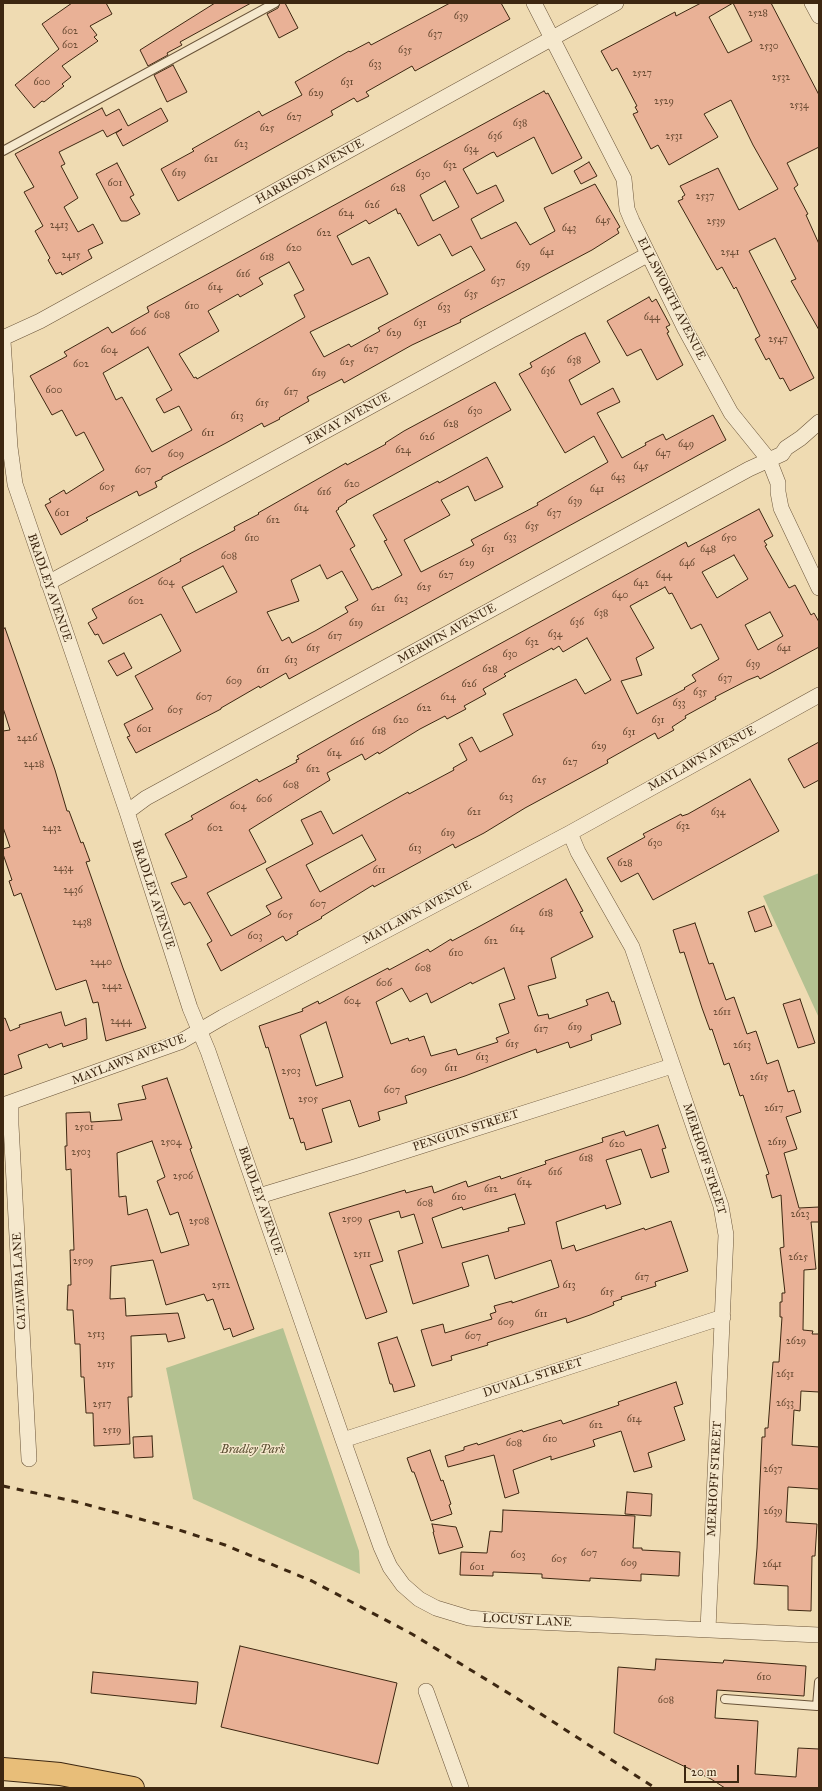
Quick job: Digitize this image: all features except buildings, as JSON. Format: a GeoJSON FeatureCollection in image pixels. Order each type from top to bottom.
{"type":"FeatureCollection","features":[{"type":"Feature","properties":{"kind":"highway"},"geometry":{"type":"LineString","coordinates":[[3,1769],[60,1774],[133,1788]]}},
{"type":"Feature","properties":{"kind":"street","name":"ELLSWORTH AVENUE"},"geometry":{"type":"LineString","coordinates":[[534,3],[624,179],[627,209],[647,255],[685,329],[731,413],[769,460],[778,482],[781,508],[819,588]]}},
{"type":"Feature","properties":{"kind":"street","name":"HARRISON AVENUE"},"geometry":{"type":"LineString","coordinates":[[3,338],[40,321],[616,3]]}},
{"type":"Feature","properties":{"kind":"street"},"geometry":{"type":"LineString","coordinates":[[812,3],[819,16]]}},
{"type":"Feature","properties":{"kind":"street","name":"ERVAY AVENUE"},"geometry":{"type":"LineString","coordinates":[[48,583],[647,255]]}},
{"type":"Feature","properties":{"kind":"street","name":"BRADLEY AVENUE"},"geometry":{"type":"LineString","coordinates":[[3,342],[14,484],[127,812],[190,1008],[208,1051],[342,1440]]}},
{"type":"Feature","properties":{"kind":"street","name":"MERWIN AVENUE"},"geometry":{"type":"LineString","coordinates":[[127,812],[153,794],[749,469],[782,454],[786,448],[801,438],[819,422]]}},
{"type":"Feature","properties":{"kind":"street","name":"MAYLAWN AVENUE"},"geometry":{"type":"LineString","coordinates":[[7,1104],[180,1042],[200,1032],[223,1017],[570,833],[819,695]]}},
{"type":"Feature","properties":{"kind":"street","name":"MERHOFF STREET"},"geometry":{"type":"LineString","coordinates":[[570,833],[578,852],[632,947],[721,1206],[726,1235],[708,1629]]}},
{"type":"Feature","properties":{"kind":"street","name":"PENGUIN STREET"},"geometry":{"type":"LineString","coordinates":[[259,1196],[672,1066]]}},
{"type":"Feature","properties":{"kind":"street","name":"CATAWBA LANE"},"geometry":{"type":"LineString","coordinates":[[7,1104],[11,1124],[29,1459]]}},
{"type":"Feature","properties":{"kind":"street","name":"DUVALL STREET"},"geometry":{"type":"LineString","coordinates":[[342,1440],[723,1317]]}},
{"type":"Feature","properties":{"kind":"street","name":"LOCUST LANE"},"geometry":{"type":"LineString","coordinates":[[342,1440],[381,1547],[390,1567],[403,1585],[419,1599],[436,1608],[453,1614],[486,1620],[819,1635]]}},
{"type":"Feature","properties":{"kind":"street"},"geometry":{"type":"LineString","coordinates":[[426,1691],[461,1788]]}},
{"type":"Feature","properties":{"kind":"lane"},"geometry":{"type":"LineString","coordinates":[[3,150],[275,3]]}},
{"type":"Feature","properties":{"kind":"lane"},"geometry":{"type":"LineString","coordinates":[[725,1699],[818,1706],[819,1682]]}},
{"type":"Feature","properties":{"kind":"green space"},"geometry":{"type":"Polygon","coordinates":[[[819,873],[819,1018],[763,896],[819,873]]]}},
{"type":"Feature","properties":{"kind":"green space","name":"Bradley Park"},"geometry":{"type":"Polygon","coordinates":[[[283,1328],[359,1551],[360,1574],[193,1499],[166,1368],[283,1328]]]}},
{"type":"Feature","properties":{"kind":"railway"},"geometry":{"type":"LineString","coordinates":[[3,1486],[77,1502],[173,1528],[225,1545],[312,1581],[412,1634],[518,1699],[655,1788]]}}]}
